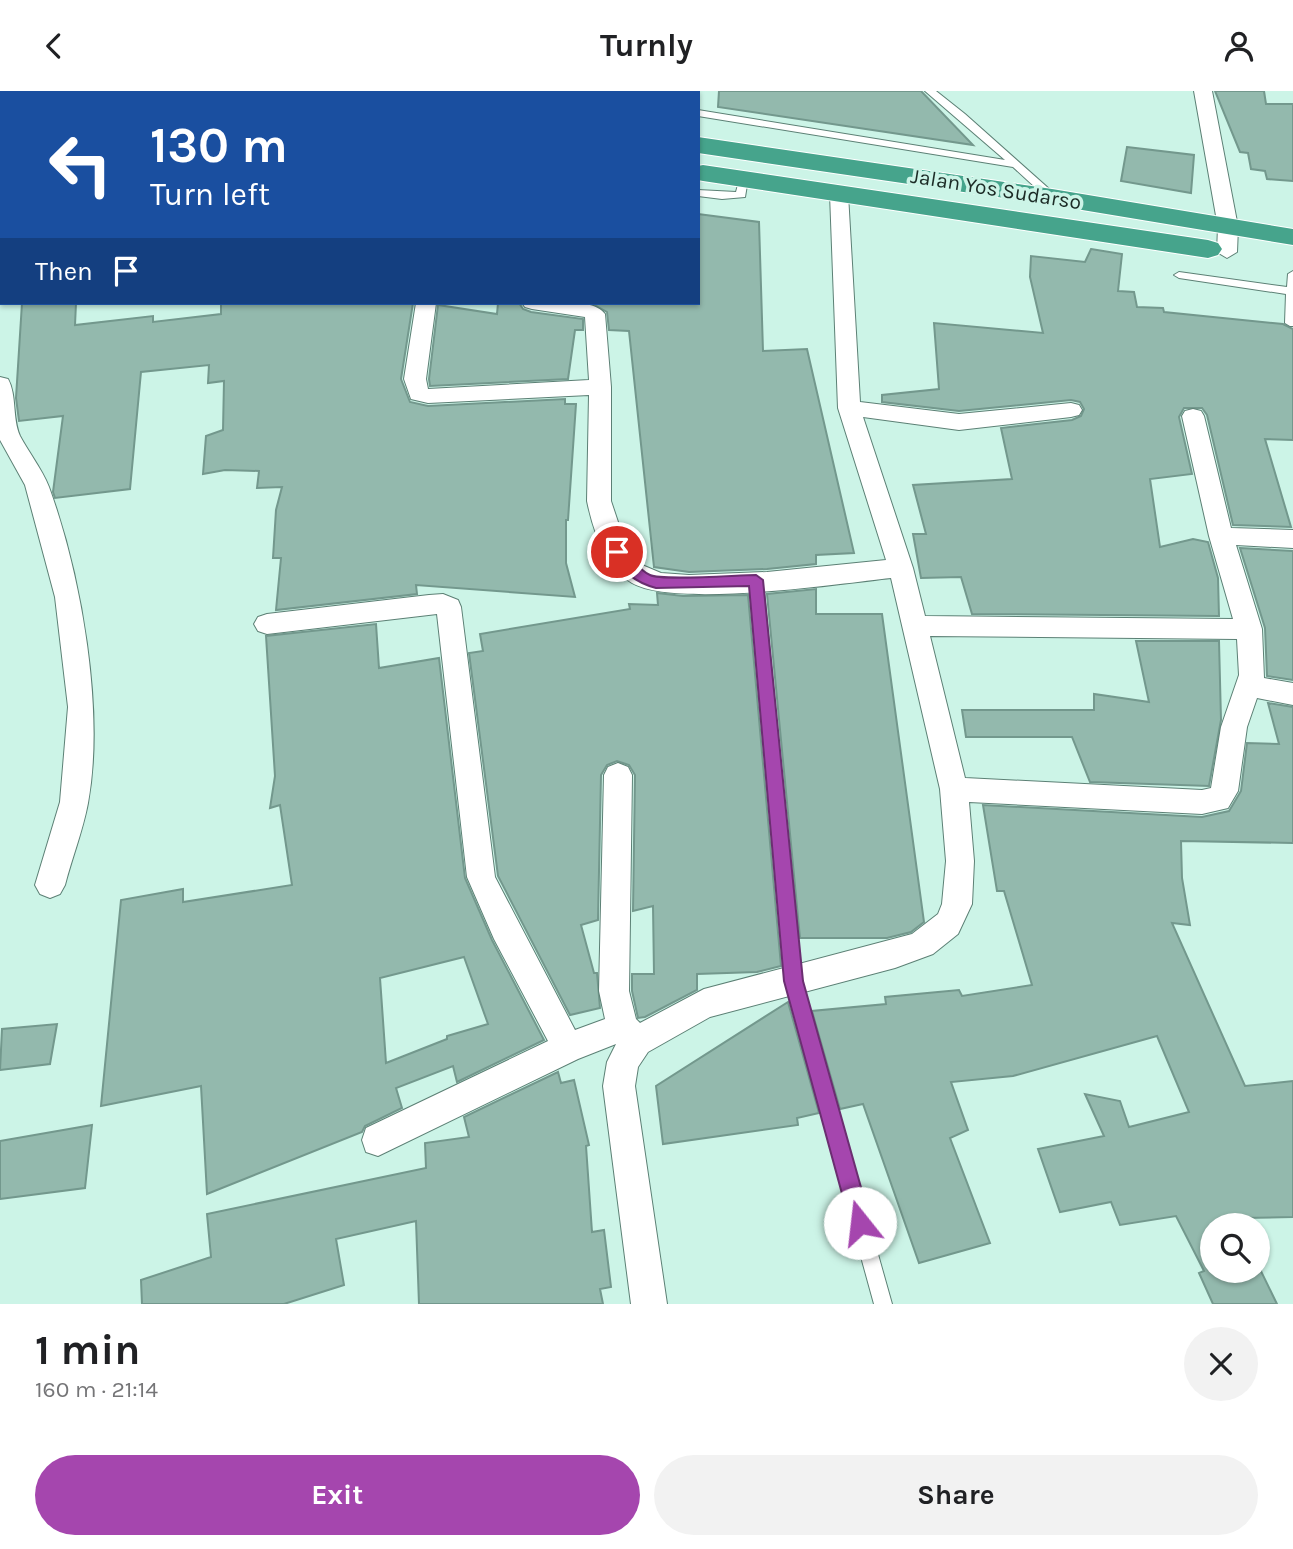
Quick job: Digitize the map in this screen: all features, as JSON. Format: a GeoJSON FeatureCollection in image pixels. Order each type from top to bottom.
{"type":"FeatureCollection","features":[{"type":"Feature","properties":{"kind":"highway","name":"Jalan Yos Sudarso"},"geometry":{"type":"LineString","coordinates":[[700,145],[1052,197],[1227,240],[1293,262]]}},
{"type":"Feature","properties":{"kind":"highway","name":"Jalan Yos Sudarso"},"geometry":{"type":"LineString","coordinates":[[700,172],[839,194],[1227,240],[1293,237]]}},
{"type":"Feature","properties":{"kind":"street"},"geometry":{"type":"LineString","coordinates":[[1203,91],[1227,240]]}},
{"type":"Feature","properties":{"kind":"street"},"geometry":{"type":"LineString","coordinates":[[378,1140],[568,1048],[629,1034],[704,1004],[895,954],[922,944],[948,924],[957,904],[960,860],[954,789],[901,568],[849,408],[839,194]]}},
{"type":"Feature","properties":{"kind":"street"},"geometry":{"type":"LineString","coordinates":[[426,305],[415,379],[419,394],[428,396],[600,387]]}},
{"type":"Feature","properties":{"kind":"street"},"geometry":{"type":"LineString","coordinates":[[548,305],[588,310],[595,314],[600,387],[599,501],[606,529],[629,568],[644,579],[669,584],[901,568]]}},
{"type":"Feature","properties":{"kind":"street"},"geometry":{"type":"LineString","coordinates":[[0,384],[3,417],[8,434],[37,485],[67,597],[81,707],[74,802],[50,885]]}},
{"type":"Feature","properties":{"kind":"street"},"geometry":{"type":"LineString","coordinates":[[849,408],[959,422],[1071,410]]}},
{"type":"Feature","properties":{"kind":"street"},"geometry":{"type":"LineString","coordinates":[[954,789],[1202,802],[1218,800],[1224,791],[1234,727],[1252,675],[1249,629],[1221,536],[1193,416]]}},
{"type":"Feature","properties":{"kind":"street"},"geometry":{"type":"LineString","coordinates":[[1221,536],[1293,539]]}},
{"type":"Feature","properties":{"kind":"street"},"geometry":{"type":"LineString","coordinates":[[267,624],[429,605],[443,604],[449,607],[481,877],[505,929],[568,1048]]}},
{"type":"Feature","properties":{"kind":"street"},"geometry":{"type":"LineString","coordinates":[[915,626],[1249,629]]}},
{"type":"Feature","properties":{"kind":"street"},"geometry":{"type":"LineString","coordinates":[[1248,686],[1293,694]]}},
{"type":"Feature","properties":{"kind":"street"},"geometry":{"type":"LineString","coordinates":[[618,775],[614,991],[629,1034],[619,1086],[649,1304]]}},
{"type":"Feature","properties":{"kind":"lane"},"geometry":{"type":"LineString","coordinates":[[930,91],[1052,197]]}},
{"type":"Feature","properties":{"kind":"lane"},"geometry":{"type":"LineString","coordinates":[[700,113],[1018,165]]}},
{"type":"Feature","properties":{"kind":"lane"},"geometry":{"type":"LineString","coordinates":[[700,193],[741,195],[743,179]]}},
{"type":"Feature","properties":{"kind":"lane"},"geometry":{"type":"LineString","coordinates":[[1290,323],[1293,274]]}},
{"type":"Feature","properties":{"kind":"lane"},"geometry":{"type":"LineString","coordinates":[[1179,275],[1291,291]]}},
{"type":"Feature","properties":{"kind":"lane"},"geometry":{"type":"LineString","coordinates":[[756,580],[793,981],[883,1304]]}},
{"type":"Feature","properties":{"kind":"building"},"geometry":{"type":"Polygon","coordinates":[[[719,91],[921,91],[973,145],[718,107],[719,91]]]}},
{"type":"Feature","properties":{"kind":"building"},"geometry":{"type":"Polygon","coordinates":[[[1215,91],[1264,91],[1266,104],[1293,104],[1293,181],[1267,179],[1265,171],[1251,169],[1248,153],[1240,152],[1215,91]]]}},
{"type":"Feature","properties":{"kind":"building"},"geometry":{"type":"Polygon","coordinates":[[[1127,147],[1194,155],[1191,193],[1121,181],[1127,147]]]}},
{"type":"Feature","properties":{"kind":"building"},"geometry":{"type":"Polygon","coordinates":[[[700,214],[759,222],[763,351],[807,349],[854,553],[816,555],[816,564],[767,569],[689,572],[654,567],[629,331],[609,330],[607,312],[595,305],[700,305],[700,214]]]}},
{"type":"Feature","properties":{"kind":"building"},"geometry":{"type":"Polygon","coordinates":[[[1091,249],[1122,254],[1118,291],[1134,292],[1137,307],[1283,324],[1293,329],[1293,440],[1265,439],[1291,527],[1233,525],[1207,415],[1202,408],[1184,408],[1179,417],[1192,474],[1150,479],[1160,547],[1193,539],[1208,542],[1218,578],[1219,616],[972,614],[961,577],[921,578],[913,534],[926,534],[913,485],[1012,479],[1001,428],[1072,420],[1081,416],[1084,409],[1080,402],[1071,400],[959,411],[882,402],[882,395],[939,389],[934,323],[1043,333],[1030,277],[1031,256],[1085,262],[1091,249]]]}},
{"type":"Feature","properties":{"kind":"building"},"geometry":{"type":"Polygon","coordinates":[[[22,305],[76,305],[75,325],[153,316],[153,322],[221,314],[221,305],[413,305],[401,379],[410,402],[428,406],[565,399],[565,404],[576,404],[566,520],[566,563],[575,597],[416,585],[417,594],[276,610],[281,558],[273,558],[276,510],[282,487],[257,488],[259,471],[225,470],[203,474],[206,436],[223,430],[224,381],[208,383],[209,365],[141,372],[130,489],[55,498],[53,492],[63,416],[19,421],[16,398],[22,305]]]}},
{"type":"Feature","properties":{"kind":"building"},"geometry":{"type":"Polygon","coordinates":[[[438,305],[497,314],[498,305],[520,305],[531,312],[583,319],[583,330],[575,330],[568,379],[430,386],[438,305]]]}},
{"type":"Feature","properties":{"kind":"building"},"geometry":{"type":"Polygon","coordinates":[[[1240,548],[1293,551],[1293,680],[1267,676],[1265,628],[1240,548]]]}},
{"type":"Feature","properties":{"kind":"building"},"geometry":{"type":"Polygon","coordinates":[[[816,589],[816,614],[882,614],[924,922],[911,932],[887,938],[800,938],[767,594],[816,589]]]}},
{"type":"Feature","properties":{"kind":"building"},"geometry":{"type":"Polygon","coordinates":[[[657,593],[683,596],[748,595],[781,966],[757,972],[697,974],[697,990],[638,1018],[632,991],[632,974],[654,974],[653,906],[633,911],[635,775],[629,765],[617,761],[607,765],[601,775],[598,920],[581,925],[594,973],[597,973],[600,1008],[570,1015],[498,876],[469,653],[483,651],[480,634],[630,609],[629,604],[658,605],[657,593]]]}},
{"type":"Feature","properties":{"kind":"building"},"geometry":{"type":"Polygon","coordinates":[[[376,624],[379,668],[439,658],[465,878],[492,940],[544,1040],[457,1082],[453,1066],[396,1088],[402,1108],[365,1126],[362,1132],[207,1194],[201,1086],[101,1106],[121,900],[183,889],[183,902],[292,885],[280,805],[270,808],[275,776],[266,636],[376,624]],[[464,957],[380,978],[386,1063],[447,1039],[447,1036],[488,1024],[464,957]]]}},
{"type":"Feature","properties":{"kind":"building"},"geometry":{"type":"Polygon","coordinates":[[[1136,641],[1219,641],[1221,720],[1209,786],[1090,782],[1072,737],[966,737],[962,710],[1094,710],[1094,694],[1149,702],[1136,641]]]}},
{"type":"Feature","properties":{"kind":"building"},"geometry":{"type":"Polygon","coordinates":[[[1268,703],[1293,707],[1293,843],[1181,841],[1182,878],[1190,925],[1172,923],[1245,1086],[1293,1081],[1293,1217],[1270,1217],[1270,1213],[1200,1213],[1200,1263],[1176,1216],[1120,1225],[1111,1202],[1060,1212],[1038,1149],[1104,1136],[1085,1094],[1120,1101],[1129,1127],[1189,1112],[1157,1036],[1013,1076],[951,1082],[968,1130],[950,1138],[990,1243],[919,1263],[863,1104],[840,1109],[812,1011],[886,1004],[885,997],[959,990],[962,996],[1032,985],[1004,891],[997,891],[983,805],[1202,817],[1229,811],[1241,791],[1247,743],[1279,744],[1268,703]]]}},
{"type":"Feature","properties":{"kind":"building"},"geometry":{"type":"Polygon","coordinates":[[[788,1002],[819,1113],[797,1118],[798,1125],[663,1144],[656,1086],[788,1002]]]}},
{"type":"Feature","properties":{"kind":"building"},"geometry":{"type":"Polygon","coordinates":[[[57,1024],[50,1064],[0,1070],[2,1029],[57,1024]]]}},
{"type":"Feature","properties":{"kind":"building"},"geometry":{"type":"Polygon","coordinates":[[[558,1072],[561,1083],[574,1080],[589,1145],[586,1146],[592,1232],[604,1230],[611,1287],[600,1289],[603,1304],[419,1304],[416,1221],[336,1239],[344,1285],[284,1304],[142,1304],[141,1280],[211,1257],[207,1214],[426,1168],[425,1143],[469,1137],[464,1117],[558,1072]]]}},
{"type":"Feature","properties":{"kind":"building"},"geometry":{"type":"Polygon","coordinates":[[[92,1125],[85,1188],[0,1199],[0,1141],[92,1125]]]}},
{"type":"Feature","properties":{"kind":"building"},"geometry":{"type":"Polygon","coordinates":[[[1204,1283],[1267,1283],[1277,1304],[1213,1304],[1204,1283]]]}},
{"type":"Feature","properties":{"kind":"route"},"geometry":{"type":"LineString","coordinates":[[617,552],[629,568],[644,579],[656,583],[756,580],[793,981],[860,1223]]}}]}
